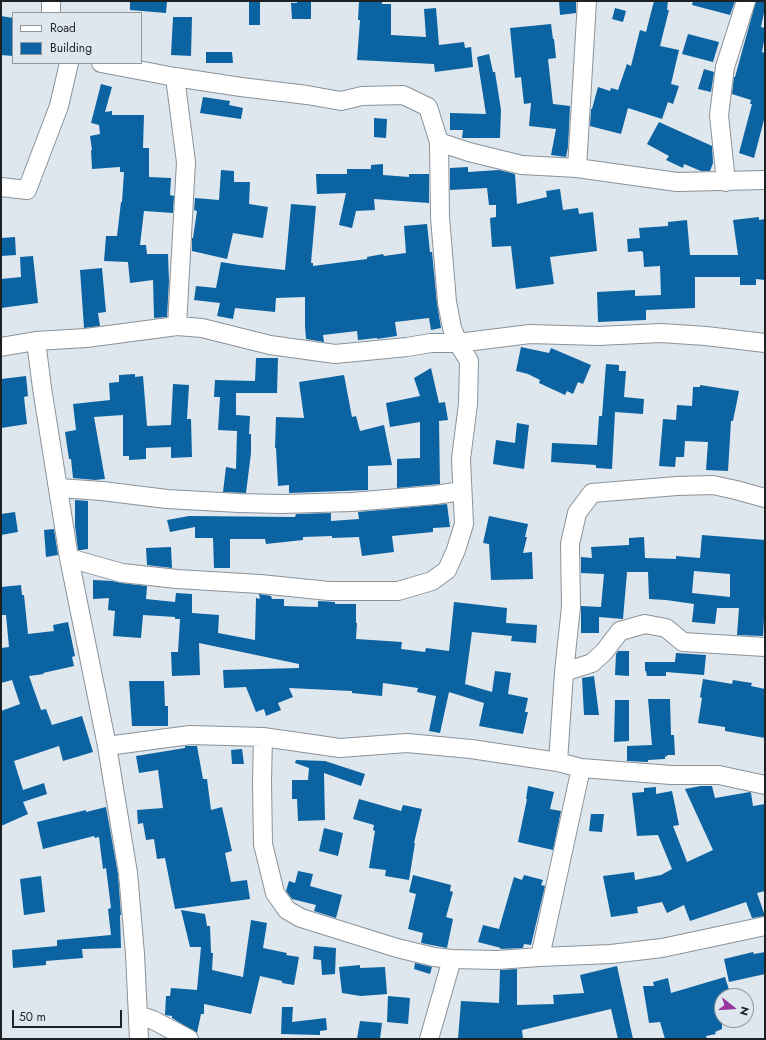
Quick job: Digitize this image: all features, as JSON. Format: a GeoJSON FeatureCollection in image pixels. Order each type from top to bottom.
{"type":"FeatureCollection","features":[{"type":"Feature","properties":{"kind":"street"},"geometry":{"type":"LineString","coordinates":[[51,1],[51,12]]}},
{"type":"Feature","properties":{"kind":"street"},"geometry":{"type":"LineString","coordinates":[[577,168],[587,1]]}},
{"type":"Feature","properties":{"kind":"street"},"geometry":{"type":"LineString","coordinates":[[726,182],[719,115],[725,67],[746,1]]}},
{"type":"Feature","properties":{"kind":"street"},"geometry":{"type":"LineString","coordinates":[[1,187],[27,190],[59,106],[69,64]]}},
{"type":"Feature","properties":{"kind":"street"},"geometry":{"type":"LineString","coordinates":[[69,558],[122,573],[177,579],[260,584],[329,591],[398,591],[432,581],[447,570],[456,550],[464,524],[461,459],[468,404],[469,361],[458,343],[452,328],[447,302],[440,217],[440,142],[428,107],[403,95],[362,96],[341,101],[175,77],[106,64]]}},
{"type":"Feature","properties":{"kind":"street"},"geometry":{"type":"LineString","coordinates":[[175,77],[186,162],[177,326]]}},
{"type":"Feature","properties":{"kind":"street"},"geometry":{"type":"LineString","coordinates":[[440,142],[469,152],[522,164],[577,168],[677,182],[765,180]]}},
{"type":"Feature","properties":{"kind":"street"},"geometry":{"type":"LineString","coordinates":[[1,348],[36,340],[86,338],[177,326],[202,328],[270,345],[335,354],[407,347],[431,343],[458,343],[530,334],[598,336],[661,333],[706,336],[765,343]]}},
{"type":"Feature","properties":{"kind":"street"},"geometry":{"type":"LineString","coordinates":[[36,340],[42,388],[69,558],[107,746],[128,873],[135,954],[139,1039]]}},
{"type":"Feature","properties":{"kind":"street"},"geometry":{"type":"LineString","coordinates":[[558,762],[564,672],[571,607],[570,544],[577,513],[592,493],[677,486],[713,485],[765,498]]}},
{"type":"Feature","properties":{"kind":"street"},"geometry":{"type":"LineString","coordinates":[[58,488],[102,490],[167,499],[275,504],[352,502],[435,495],[462,491]]}},
{"type":"Feature","properties":{"kind":"street"},"geometry":{"type":"LineString","coordinates":[[564,672],[592,663],[604,652],[620,631],[645,624],[666,628],[684,642],[765,647]]}},
{"type":"Feature","properties":{"kind":"street"},"geometry":{"type":"LineString","coordinates":[[107,746],[190,735],[263,738],[340,748],[407,743],[471,749],[558,762],[581,768],[671,775],[719,775],[765,785]]}},
{"type":"Feature","properties":{"kind":"street"},"geometry":{"type":"LineString","coordinates":[[263,738],[263,844],[274,893],[287,910],[301,918],[397,948],[434,957],[497,960],[540,956],[611,954],[662,948],[765,926]]}},
{"type":"Feature","properties":{"kind":"street"},"geometry":{"type":"LineString","coordinates":[[540,956],[581,768]]}},
{"type":"Feature","properties":{"kind":"street"},"geometry":{"type":"LineString","coordinates":[[429,1039],[452,959]]}},
{"type":"Feature","properties":{"kind":"street"},"geometry":{"type":"LineString","coordinates":[[138,1015],[152,1020],[189,1039]]}},
{"type":"Feature","properties":{"kind":"building"},"geometry":{"type":"Polygon","coordinates":[[[130,1],[167,1],[166,13],[130,10],[130,1]]]}},
{"type":"Feature","properties":{"kind":"building"},"geometry":{"type":"Polygon","coordinates":[[[297,1],[311,1],[311,19],[292,19],[291,3],[297,3],[297,1]]]}},
{"type":"Feature","properties":{"kind":"building"},"geometry":{"type":"Polygon","coordinates":[[[359,1],[382,1],[382,4],[391,4],[391,35],[426,37],[424,9],[436,8],[439,45],[464,42],[465,48],[471,47],[473,67],[435,72],[434,64],[357,60],[360,20],[358,20],[359,1]]]}},
{"type":"Feature","properties":{"kind":"building"},"geometry":{"type":"Polygon","coordinates":[[[559,1],[576,1],[576,13],[560,15],[559,1]]]}},
{"type":"Feature","properties":{"kind":"building"},"geometry":{"type":"Polygon","coordinates":[[[654,1],[668,1],[667,10],[669,10],[660,46],[679,50],[671,84],[679,86],[673,104],[668,102],[662,119],[628,108],[621,134],[590,126],[591,109],[598,87],[610,91],[611,88],[618,90],[627,64],[631,66],[640,30],[646,32],[654,1]]]}},
{"type":"Feature","properties":{"kind":"building"},"geometry":{"type":"Polygon","coordinates":[[[693,1],[735,1],[730,15],[692,5],[693,1]]]}},
{"type":"Feature","properties":{"kind":"building"},"geometry":{"type":"Polygon","coordinates":[[[756,1],[765,1],[761,27],[765,28],[762,52],[765,53],[765,116],[754,158],[739,153],[752,104],[750,104],[751,100],[732,94],[734,77],[756,1]]]}},
{"type":"Feature","properties":{"kind":"building"},"geometry":{"type":"Polygon","coordinates":[[[249,2],[260,2],[260,25],[249,25],[249,2]]]}},
{"type":"Feature","properties":{"kind":"building"},"geometry":{"type":"Polygon","coordinates":[[[615,8],[626,11],[623,22],[612,19],[615,8]]]}},
{"type":"Feature","properties":{"kind":"building"},"geometry":{"type":"Polygon","coordinates":[[[1,16],[12,18],[12,56],[1,55],[1,16]]]}},
{"type":"Feature","properties":{"kind":"building"},"geometry":{"type":"Polygon","coordinates":[[[173,17],[192,17],[191,56],[171,55],[173,17]]]}},
{"type":"Feature","properties":{"kind":"building"},"geometry":{"type":"Polygon","coordinates":[[[551,24],[556,58],[548,59],[553,104],[570,106],[568,147],[566,157],[551,155],[556,129],[529,126],[531,103],[524,104],[521,77],[515,78],[510,28],[551,24]]]}},
{"type":"Feature","properties":{"kind":"building"},"geometry":{"type":"Polygon","coordinates":[[[688,34],[719,42],[713,62],[682,54],[688,34]]]}},
{"type":"Feature","properties":{"kind":"building"},"geometry":{"type":"Polygon","coordinates":[[[206,52],[232,52],[233,63],[206,63],[206,52]]]}},
{"type":"Feature","properties":{"kind":"building"},"geometry":{"type":"Polygon","coordinates":[[[489,54],[493,72],[495,72],[501,110],[500,138],[462,138],[463,130],[450,130],[450,113],[486,114],[477,57],[489,54]]]}},
{"type":"Feature","properties":{"kind":"building"},"geometry":{"type":"Polygon","coordinates":[[[704,69],[714,72],[711,92],[698,89],[704,69]]]}},
{"type":"Feature","properties":{"kind":"building"},"geometry":{"type":"Polygon","coordinates":[[[101,84],[112,87],[105,112],[112,111],[112,115],[144,115],[143,148],[149,148],[149,177],[171,178],[170,195],[174,196],[173,213],[144,211],[140,245],[146,245],[147,254],[168,254],[169,281],[167,317],[154,318],[153,280],[130,283],[128,262],[104,261],[106,236],[117,236],[122,202],[124,172],[120,172],[120,167],[92,169],[90,136],[100,134],[99,125],[91,123],[101,84]]]}},
{"type":"Feature","properties":{"kind":"building"},"geometry":{"type":"Polygon","coordinates":[[[203,97],[230,101],[229,105],[243,108],[241,119],[200,113],[203,97]]]}},
{"type":"Feature","properties":{"kind":"building"},"geometry":{"type":"Polygon","coordinates":[[[374,118],[387,119],[386,138],[374,137],[374,118]]]}},
{"type":"Feature","properties":{"kind":"building"},"geometry":{"type":"Polygon","coordinates":[[[659,122],[712,146],[713,163],[710,171],[701,171],[684,164],[683,168],[666,160],[669,156],[647,144],[659,122]]]}},
{"type":"Feature","properties":{"kind":"building"},"geometry":{"type":"Polygon","coordinates":[[[383,164],[383,175],[409,177],[409,174],[429,174],[429,203],[374,199],[375,210],[356,211],[352,228],[339,225],[346,193],[317,194],[316,174],[347,174],[347,169],[371,169],[371,165],[383,164]]]}},
{"type":"Feature","properties":{"kind":"building"},"geometry":{"type":"Polygon","coordinates":[[[468,167],[468,172],[499,170],[515,174],[517,204],[547,197],[546,191],[560,189],[563,210],[578,208],[579,214],[593,212],[597,251],[550,257],[554,284],[516,289],[511,246],[492,247],[490,218],[496,217],[496,205],[489,205],[487,188],[450,190],[450,168],[468,167]]]}},
{"type":"Feature","properties":{"kind":"building"},"geometry":{"type":"Polygon","coordinates":[[[221,170],[234,171],[234,182],[250,182],[249,204],[268,207],[263,238],[233,233],[227,259],[192,251],[192,238],[197,211],[194,210],[195,198],[219,200],[221,170]]]}},
{"type":"Feature","properties":{"kind":"building"},"geometry":{"type":"Polygon","coordinates":[[[291,204],[316,206],[311,263],[313,263],[313,266],[367,259],[367,257],[383,254],[384,256],[406,253],[404,226],[427,224],[430,252],[432,252],[441,328],[431,330],[429,318],[395,322],[397,336],[358,340],[357,331],[323,335],[324,342],[306,339],[305,297],[276,298],[275,312],[235,308],[233,319],[217,316],[220,303],[194,300],[196,286],[216,288],[221,262],[285,270],[291,204]]]}},
{"type":"Feature","properties":{"kind":"building"},"geometry":{"type":"Polygon","coordinates":[[[759,217],[759,220],[765,219],[765,280],[756,279],[756,285],[740,285],[740,277],[695,277],[695,308],[646,310],[646,320],[598,322],[597,292],[635,290],[635,296],[661,295],[660,266],[644,267],[643,252],[628,252],[627,239],[640,238],[639,228],[668,226],[668,222],[687,220],[690,255],[738,255],[733,220],[759,217]]]}},
{"type":"Feature","properties":{"kind":"building"},"geometry":{"type":"Polygon","coordinates":[[[15,237],[16,255],[1,256],[1,238],[15,237]]]}},
{"type":"Feature","properties":{"kind":"building"},"geometry":{"type":"Polygon","coordinates":[[[33,256],[38,303],[1,308],[1,279],[21,277],[20,257],[33,256]]]}},
{"type":"Feature","properties":{"kind":"building"},"geometry":{"type":"Polygon","coordinates":[[[102,268],[106,312],[98,313],[100,326],[84,328],[80,270],[102,268]]]}},
{"type":"Feature","properties":{"kind":"building"},"geometry":{"type":"Polygon","coordinates":[[[521,347],[549,353],[551,348],[591,365],[583,384],[578,382],[573,394],[567,391],[565,395],[539,383],[540,380],[528,374],[516,371],[521,347]]]}},
{"type":"Feature","properties":{"kind":"building"},"geometry":{"type":"Polygon","coordinates":[[[256,358],[278,358],[277,393],[236,393],[236,415],[250,416],[249,434],[251,434],[251,453],[246,493],[223,492],[226,467],[236,469],[237,431],[218,430],[220,397],[214,397],[215,380],[255,381],[256,358]]]}},
{"type":"Feature","properties":{"kind":"building"},"geometry":{"type":"Polygon","coordinates":[[[606,364],[619,365],[619,371],[626,371],[624,397],[644,399],[643,414],[615,412],[612,469],[596,468],[596,465],[551,462],[552,443],[597,445],[599,416],[602,416],[606,364]]]}},
{"type":"Feature","properties":{"kind":"building"},"geometry":{"type":"Polygon","coordinates":[[[431,368],[439,403],[445,402],[448,420],[439,421],[440,484],[397,488],[397,459],[420,458],[420,422],[390,427],[386,403],[420,396],[414,378],[431,368]]]}},
{"type":"Feature","properties":{"kind":"building"},"geometry":{"type":"Polygon","coordinates":[[[135,374],[135,377],[143,376],[147,426],[171,425],[173,384],[189,385],[187,419],[191,419],[192,457],[171,458],[171,447],[146,448],[146,459],[129,460],[129,456],[123,456],[123,415],[94,417],[105,479],[95,480],[73,478],[71,459],[69,459],[65,432],[76,430],[73,404],[110,400],[109,383],[119,382],[119,375],[135,374]]]}},
{"type":"Feature","properties":{"kind":"building"},"geometry":{"type":"Polygon","coordinates":[[[344,375],[352,417],[356,416],[360,431],[384,425],[392,465],[368,466],[368,490],[289,493],[289,485],[278,486],[275,448],[276,417],[304,418],[299,382],[344,375]]]}},
{"type":"Feature","properties":{"kind":"building"},"geometry":{"type":"Polygon","coordinates":[[[26,376],[28,396],[24,397],[27,424],[1,428],[1,379],[26,376]]]}},
{"type":"Feature","properties":{"kind":"building"},"geometry":{"type":"Polygon","coordinates":[[[700,385],[739,391],[733,421],[731,421],[728,471],[706,470],[708,442],[685,441],[684,457],[676,457],[675,467],[659,466],[663,419],[676,420],[677,405],[692,406],[693,387],[700,387],[700,385]]]}},
{"type":"Feature","properties":{"kind":"building"},"geometry":{"type":"Polygon","coordinates":[[[517,423],[529,425],[524,469],[493,464],[496,440],[515,443],[517,423]]]}},
{"type":"Feature","properties":{"kind":"building"},"geometry":{"type":"Polygon","coordinates":[[[75,500],[88,501],[88,549],[78,550],[75,526],[75,500]]]}},
{"type":"Feature","properties":{"kind":"building"},"geometry":{"type":"Polygon","coordinates":[[[447,504],[450,527],[433,528],[433,532],[392,536],[394,552],[362,556],[359,537],[303,537],[303,540],[266,544],[265,539],[230,539],[230,568],[214,568],[213,538],[195,538],[195,527],[170,532],[167,520],[189,516],[295,517],[296,514],[331,513],[331,521],[359,519],[358,512],[447,504]]]}},
{"type":"Feature","properties":{"kind":"building"},"geometry":{"type":"Polygon","coordinates":[[[15,512],[18,532],[1,535],[1,514],[15,512]]]}},
{"type":"Feature","properties":{"kind":"building"},"geometry":{"type":"Polygon","coordinates":[[[489,516],[528,524],[525,537],[527,537],[523,553],[532,552],[533,579],[491,580],[489,544],[483,543],[489,516]]]}},
{"type":"Feature","properties":{"kind":"building"},"geometry":{"type":"Polygon","coordinates":[[[54,529],[58,555],[46,557],[44,530],[54,529]]]}},
{"type":"Feature","properties":{"kind":"building"},"geometry":{"type":"Polygon","coordinates":[[[702,535],[765,540],[765,602],[763,636],[737,635],[739,608],[717,608],[715,624],[692,622],[694,604],[649,599],[648,572],[627,572],[623,619],[599,617],[599,633],[581,633],[581,606],[601,607],[604,574],[581,573],[581,557],[592,558],[591,547],[629,545],[629,538],[644,537],[645,558],[676,559],[676,556],[700,558],[702,535]],[[694,571],[692,593],[730,597],[730,574],[694,571]]]}},
{"type":"Feature","properties":{"kind":"building"},"geometry":{"type":"Polygon","coordinates":[[[171,547],[172,568],[147,565],[146,548],[171,547]]]}},
{"type":"Feature","properties":{"kind":"building"},"geometry":{"type":"Polygon","coordinates":[[[93,580],[147,586],[146,599],[175,602],[176,593],[192,594],[192,613],[219,615],[218,633],[255,640],[256,598],[260,599],[259,594],[271,596],[272,599],[284,599],[284,606],[318,607],[318,601],[335,602],[335,604],[356,604],[356,639],[402,642],[401,649],[425,652],[426,648],[449,651],[454,602],[507,608],[506,623],[537,625],[536,643],[511,641],[512,636],[472,632],[465,684],[492,692],[495,671],[511,673],[508,694],[528,698],[525,712],[528,712],[523,734],[479,726],[484,703],[449,692],[440,733],[429,731],[436,696],[417,692],[418,688],[383,683],[382,696],[352,693],[352,691],[289,688],[293,697],[278,703],[281,710],[266,716],[264,709],[256,712],[246,687],[224,688],[223,670],[299,668],[299,664],[199,643],[200,675],[172,676],[171,652],[178,652],[180,619],[175,619],[175,617],[143,615],[141,638],[113,636],[115,611],[108,610],[109,598],[93,599],[93,580]]]}},
{"type":"Feature","properties":{"kind":"building"},"geometry":{"type":"Polygon","coordinates":[[[21,585],[22,595],[24,595],[28,634],[54,631],[53,625],[68,622],[75,656],[72,657],[74,666],[43,673],[44,674],[29,676],[41,710],[46,709],[52,725],[82,716],[93,752],[63,761],[59,746],[14,761],[23,790],[44,783],[47,794],[23,802],[28,814],[1,826],[1,711],[20,704],[12,680],[1,683],[1,648],[9,647],[6,615],[1,615],[1,587],[21,585]]]}},
{"type":"Feature","properties":{"kind":"building"},"geometry":{"type":"Polygon","coordinates":[[[618,651],[629,651],[629,676],[615,675],[616,654],[618,651]]]}},
{"type":"Feature","properties":{"kind":"building"},"geometry":{"type":"Polygon","coordinates":[[[676,653],[706,655],[704,675],[666,672],[666,676],[647,676],[645,671],[645,662],[675,662],[676,653]]]}},
{"type":"Feature","properties":{"kind":"building"},"geometry":{"type":"Polygon","coordinates":[[[594,676],[599,715],[584,715],[582,678],[594,676]]]}},
{"type":"Feature","properties":{"kind":"building"},"geometry":{"type":"Polygon","coordinates":[[[703,679],[732,684],[733,680],[752,683],[751,686],[765,689],[765,738],[725,731],[725,727],[698,723],[703,679]]]}},
{"type":"Feature","properties":{"kind":"building"},"geometry":{"type":"Polygon","coordinates":[[[129,681],[164,681],[165,706],[168,706],[168,726],[132,726],[129,681]]]}},
{"type":"Feature","properties":{"kind":"building"},"geometry":{"type":"Polygon","coordinates":[[[648,699],[670,699],[671,735],[674,735],[675,755],[668,755],[665,759],[648,760],[648,762],[627,761],[627,746],[652,745],[648,699]]]}},
{"type":"Feature","properties":{"kind":"building"},"geometry":{"type":"Polygon","coordinates":[[[615,700],[629,700],[629,741],[614,742],[615,700]]]}},
{"type":"Feature","properties":{"kind":"building"},"geometry":{"type":"Polygon","coordinates":[[[185,746],[197,746],[203,779],[207,779],[211,810],[222,807],[232,851],[225,853],[231,882],[247,880],[250,899],[175,909],[165,858],[157,859],[154,839],[146,840],[143,823],[138,824],[137,810],[163,808],[158,770],[139,773],[136,756],[185,748],[185,746]]]}},
{"type":"Feature","properties":{"kind":"building"},"geometry":{"type":"Polygon","coordinates":[[[242,749],[244,764],[232,764],[231,750],[242,749]]]}},
{"type":"Feature","properties":{"kind":"building"},"geometry":{"type":"Polygon","coordinates":[[[296,760],[325,761],[365,774],[361,786],[324,773],[325,820],[298,821],[297,799],[292,799],[292,780],[308,780],[309,768],[295,763],[296,760]]]}},
{"type":"Feature","properties":{"kind":"building"},"geometry":{"type":"Polygon","coordinates":[[[528,786],[554,792],[550,809],[561,811],[553,850],[518,842],[527,799],[528,786]]]}},
{"type":"Feature","properties":{"kind":"building"},"geometry":{"type":"Polygon","coordinates":[[[701,786],[712,786],[715,798],[750,792],[753,806],[765,804],[765,891],[757,893],[765,916],[752,918],[746,902],[690,921],[684,905],[667,913],[662,902],[637,907],[638,913],[611,917],[603,876],[634,872],[635,880],[661,875],[672,869],[658,835],[637,836],[632,793],[644,792],[644,788],[656,787],[656,794],[672,791],[679,825],[673,826],[687,862],[713,850],[685,789],[701,786]]]}},
{"type":"Feature","properties":{"kind":"building"},"geometry":{"type":"Polygon","coordinates":[[[359,799],[401,811],[403,805],[422,809],[414,843],[409,880],[385,876],[386,870],[369,868],[375,831],[373,830],[374,825],[353,819],[359,799]]]}},
{"type":"Feature","properties":{"kind":"building"},"geometry":{"type":"Polygon","coordinates":[[[106,807],[118,874],[121,915],[121,948],[82,949],[83,958],[46,961],[46,965],[13,968],[12,950],[57,946],[57,940],[111,935],[108,909],[111,908],[106,868],[103,869],[99,837],[95,838],[94,836],[43,849],[37,822],[86,810],[86,812],[106,807]]]}},
{"type":"Feature","properties":{"kind":"building"},"geometry":{"type":"Polygon","coordinates":[[[591,814],[604,814],[602,832],[589,831],[591,814]]]}},
{"type":"Feature","properties":{"kind":"building"},"geometry":{"type":"Polygon","coordinates":[[[324,828],[343,833],[338,856],[319,851],[324,828]]]}},
{"type":"Feature","properties":{"kind":"building"},"geometry":{"type":"Polygon","coordinates":[[[298,871],[313,874],[310,886],[342,895],[336,918],[314,911],[316,905],[292,899],[286,891],[289,881],[295,883],[298,871]]]}},
{"type":"Feature","properties":{"kind":"building"},"geometry":{"type":"Polygon","coordinates":[[[413,875],[451,885],[450,891],[453,892],[446,917],[453,919],[447,948],[421,943],[423,933],[408,929],[416,894],[409,892],[413,875]]]}},
{"type":"Feature","properties":{"kind":"building"},"geometry":{"type":"Polygon","coordinates":[[[524,875],[543,880],[541,885],[545,886],[531,945],[524,944],[523,948],[500,949],[501,948],[478,942],[483,925],[499,929],[514,877],[522,880],[524,875]]]}},
{"type":"Feature","properties":{"kind":"building"},"geometry":{"type":"Polygon","coordinates":[[[41,876],[45,912],[24,915],[20,879],[41,876]]]}},
{"type":"Feature","properties":{"kind":"building"},"geometry":{"type":"Polygon","coordinates":[[[181,910],[205,914],[207,926],[210,926],[211,953],[213,953],[212,970],[243,977],[251,920],[267,923],[263,948],[287,953],[286,955],[299,957],[294,985],[260,976],[251,1014],[204,1004],[204,1014],[201,1014],[197,1033],[172,1018],[172,1016],[165,1015],[166,996],[170,996],[171,988],[197,990],[201,947],[190,947],[181,910]]]}},
{"type":"Feature","properties":{"kind":"building"},"geometry":{"type":"Polygon","coordinates":[[[314,946],[336,948],[335,974],[322,975],[321,960],[313,959],[314,946]]]}},
{"type":"Feature","properties":{"kind":"building"},"geometry":{"type":"Polygon","coordinates":[[[753,952],[754,954],[765,952],[765,974],[729,982],[724,959],[753,952]]]}},
{"type":"Feature","properties":{"kind":"building"},"geometry":{"type":"Polygon","coordinates":[[[415,963],[432,967],[430,974],[414,969],[415,963]]]}},
{"type":"Feature","properties":{"kind":"building"},"geometry":{"type":"Polygon","coordinates":[[[360,965],[360,968],[385,967],[387,994],[361,996],[342,993],[339,967],[360,965]]]}},
{"type":"Feature","properties":{"kind":"building"},"geometry":{"type":"Polygon","coordinates":[[[617,966],[633,1039],[618,1039],[611,1009],[522,1030],[523,1039],[458,1039],[461,1001],[499,1003],[500,970],[517,969],[517,1005],[554,1004],[553,995],[584,993],[580,975],[617,966]]]}},
{"type":"Feature","properties":{"kind":"building"},"geometry":{"type":"Polygon","coordinates":[[[725,977],[728,988],[714,988],[714,1028],[722,1029],[715,1032],[716,1034],[706,1036],[707,1039],[665,1039],[660,1022],[649,1023],[643,986],[654,986],[653,982],[668,978],[671,993],[725,977]]]}},
{"type":"Feature","properties":{"kind":"building"},"geometry":{"type":"Polygon","coordinates":[[[388,996],[410,998],[408,1024],[387,1022],[388,996]]]}},
{"type":"Feature","properties":{"kind":"building"},"geometry":{"type":"Polygon","coordinates":[[[282,1007],[293,1007],[292,1022],[326,1018],[327,1030],[320,1031],[320,1035],[281,1034],[282,1007]]]}},
{"type":"Feature","properties":{"kind":"building"},"geometry":{"type":"Polygon","coordinates":[[[360,1021],[382,1023],[380,1039],[357,1039],[360,1021]]]}}]}
